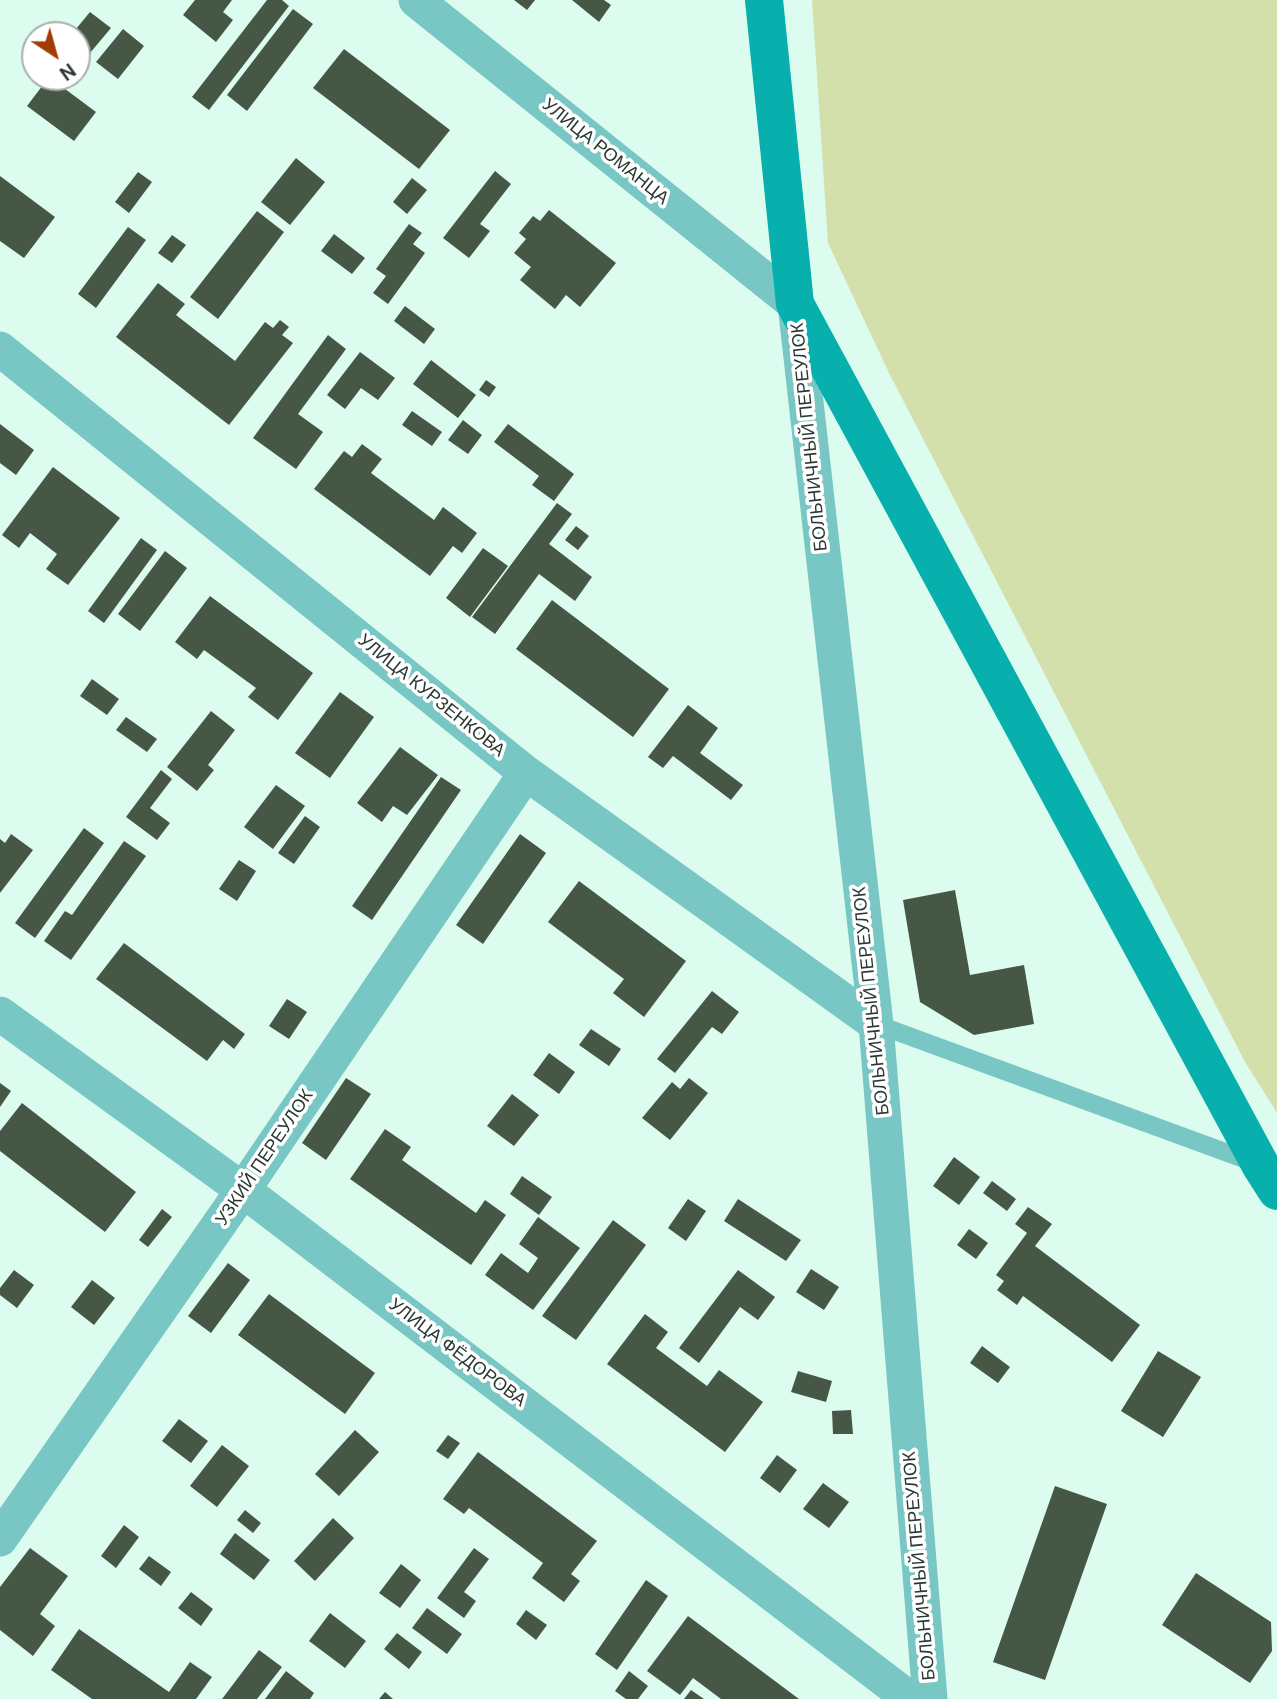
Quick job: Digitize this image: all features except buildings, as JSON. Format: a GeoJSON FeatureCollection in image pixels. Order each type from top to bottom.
{"type":"FeatureCollection","features":[{"type":"Feature","properties":{"kind":"street","name":"УЛИЦА РОМАНЦА"},"geometry":{"type":"LineString","coordinates":[[416,0],[795,304]]}},
{"type":"Feature","properties":{"kind":"street"},"geometry":{"type":"LineString","coordinates":[[764,0],[795,304],[1269,1178]]}},
{"type":"Feature","properties":{"kind":"street","name":"БОЛЬНИЧНЫЙ ПЕРЕУЛОК"},"geometry":{"type":"LineString","coordinates":[[795,304],[876,1024],[930,1699]]}},
{"type":"Feature","properties":{"kind":"street","name":"УЛИЦА КУРЗЕНКОВА"},"geometry":{"type":"LineString","coordinates":[[0,349],[526,773],[876,1024]]}},
{"type":"Feature","properties":{"kind":"street","name":"УЗКИЙ ПЕРЕУЛОК"},"geometry":{"type":"LineString","coordinates":[[0,1539],[243,1190],[526,773]]}},
{"type":"Feature","properties":{"kind":"street","name":"УЛИЦА ФЁДОРОВА"},"geometry":{"type":"LineString","coordinates":[[0,1014],[243,1190],[910,1699]]}},
{"type":"Feature","properties":{"kind":"lane"},"geometry":{"type":"LineString","coordinates":[[876,1024],[1269,1178]]}},
{"type":"Feature","properties":{"kind":"green space"},"geometry":{"type":"Polygon","coordinates":[[[812,0],[1277,0],[1277,1113],[1245,1062],[889,373],[828,243],[812,0]]]}}]}
